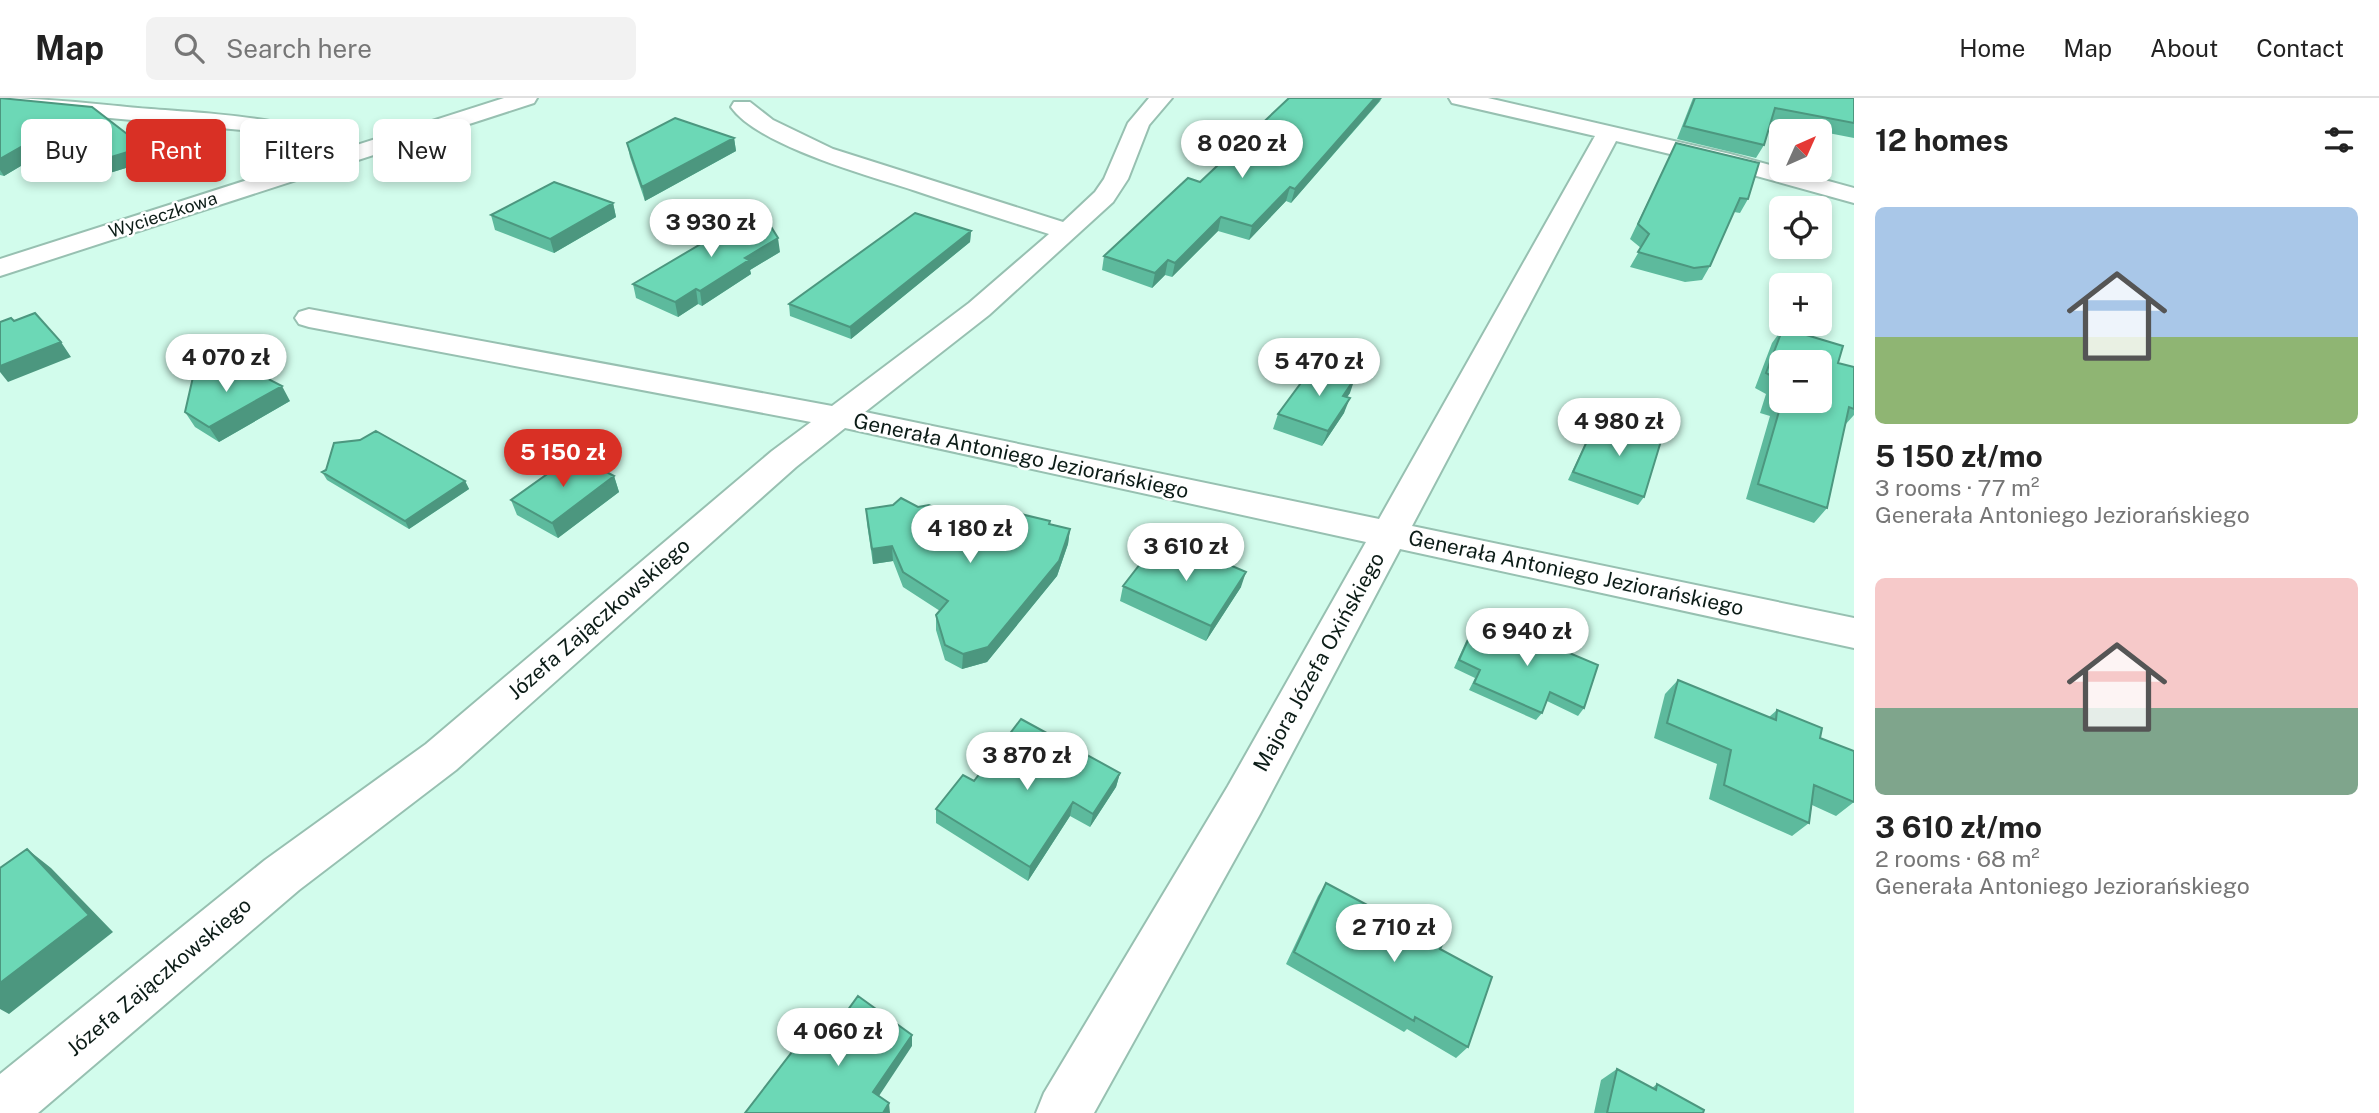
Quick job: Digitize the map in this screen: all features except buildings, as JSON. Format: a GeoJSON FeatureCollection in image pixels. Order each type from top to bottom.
{"type":"FeatureCollection","features":[{"type":"Feature","properties":{"kind":"street"},"geometry":{"type":"LineString","coordinates":[[200,119],[232,98]]}},
{"type":"Feature","properties":{"kind":"street","name":"Wycieczkowa"},"geometry":{"type":"LineString","coordinates":[[359,152],[526,98]]}},
{"type":"Feature","properties":{"kind":"street","name":"Józefa Zajączkowskiego"},"geometry":{"type":"LineString","coordinates":[[0,1109],[282,875],[441,757],[774,468],[979,309],[1068,232],[1104,197],[1116,179],[1139,123],[1161,98]]}},
{"type":"Feature","properties":{"kind":"street"},"geometry":{"type":"LineString","coordinates":[[1460,98],[1744,165],[1854,196]]}},
{"type":"Feature","properties":{"kind":"street"},"geometry":{"type":"LineString","coordinates":[[0,102],[188,119]]}},
{"type":"Feature","properties":{"kind":"street"},"geometry":{"type":"LineString","coordinates":[[741,107],[765,125],[825,154],[1068,232]]}},
{"type":"Feature","properties":{"kind":"street","name":"Majora Józefa Oxińskiego"},"geometry":{"type":"LineString","coordinates":[[1064,1113],[1244,800],[1608,134]]}},
{"type":"Feature","properties":{"kind":"street","name":"Wycieczkowa"},"geometry":{"type":"LineString","coordinates":[[0,268],[267,182]]}},
{"type":"Feature","properties":{"kind":"street","name":"Generała Antoniego Jeziorańskiego"},"geometry":{"type":"LineString","coordinates":[[309,318],[839,417],[1854,633]]}}]}
